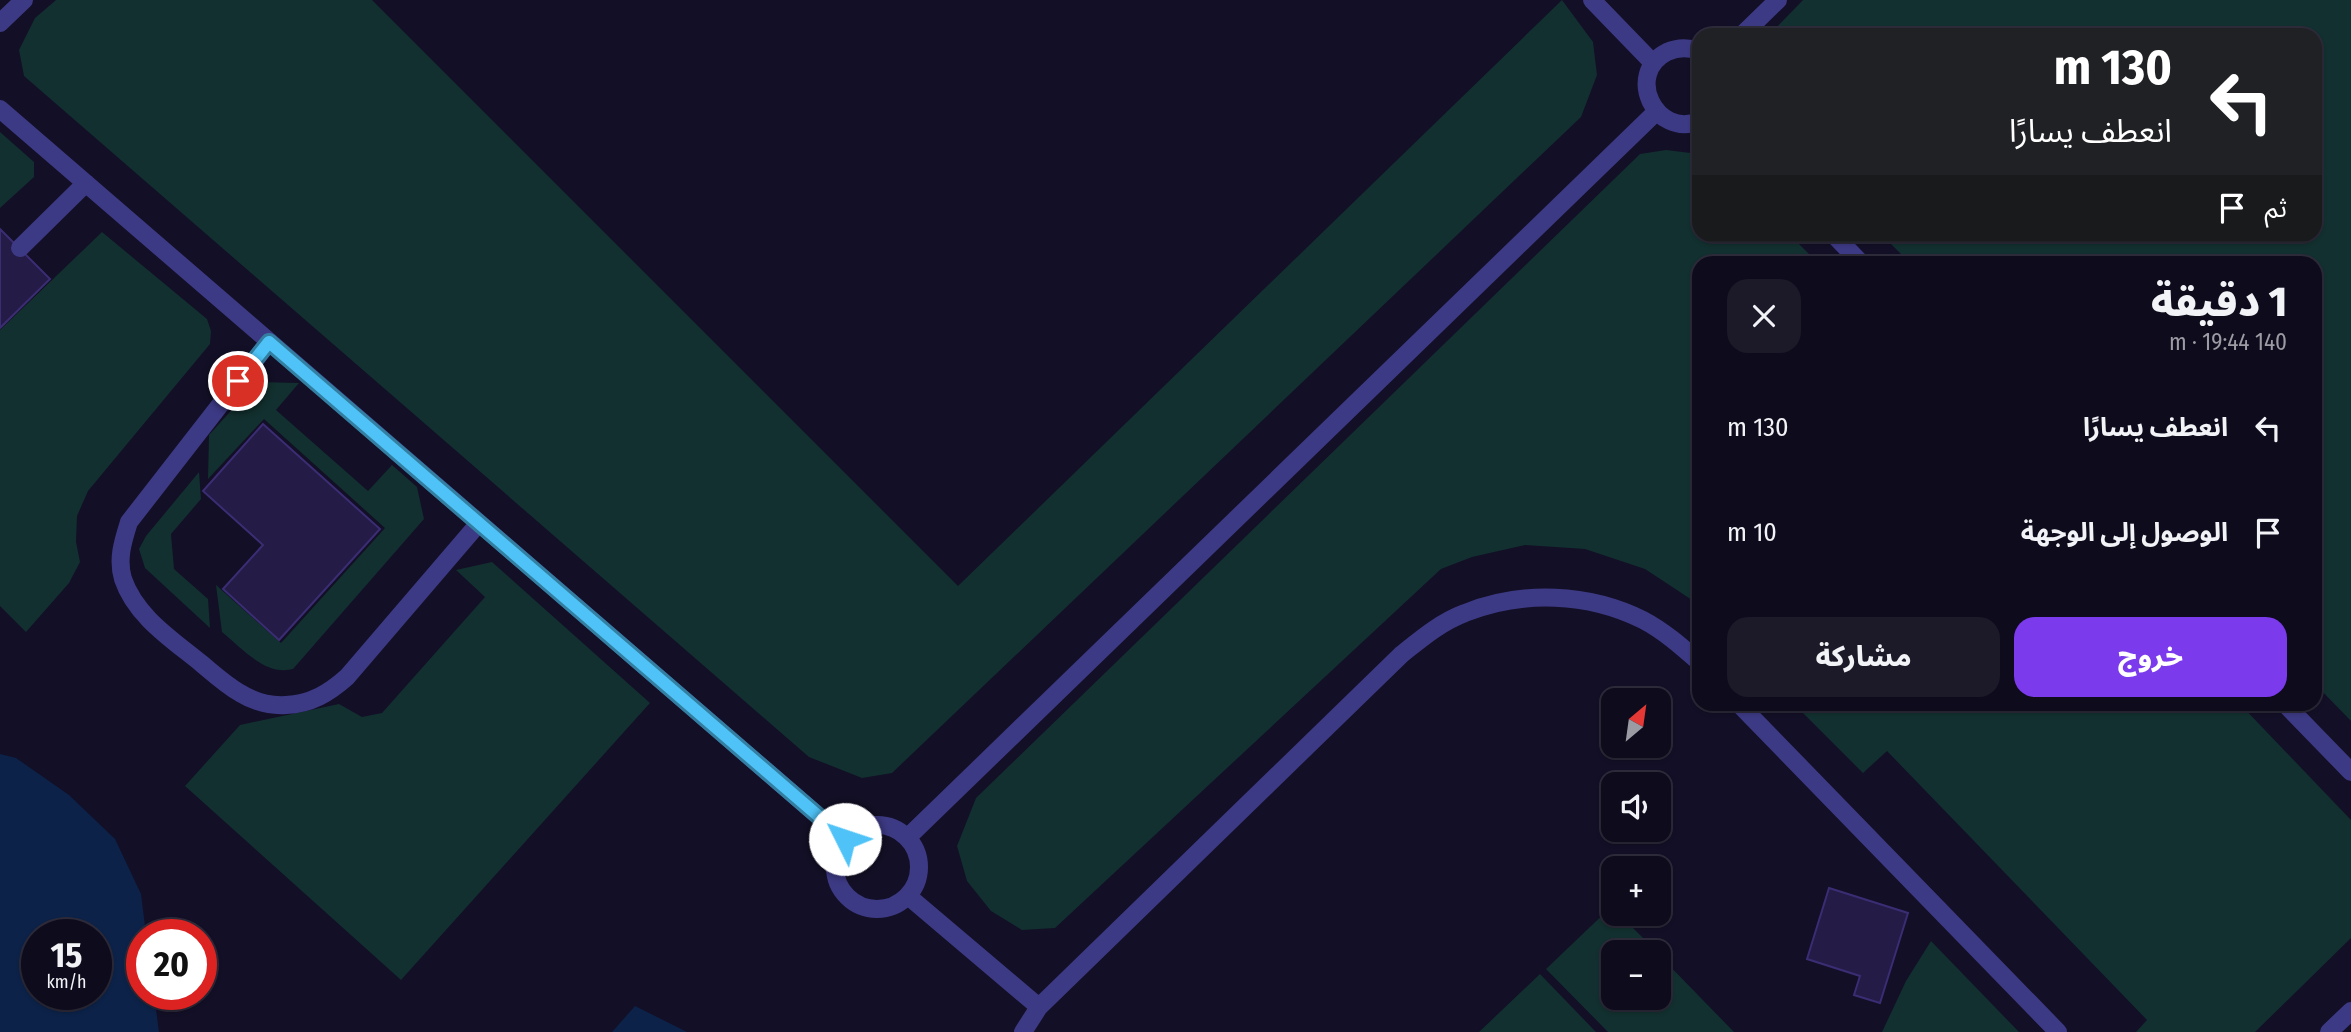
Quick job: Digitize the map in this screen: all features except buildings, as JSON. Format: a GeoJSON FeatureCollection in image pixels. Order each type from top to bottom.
{"type":"FeatureCollection","features":[{"type":"Feature","properties":{"kind":"lane"},"geometry":{"type":"LineString","coordinates":[[0,23],[24,0]]}},
{"type":"Feature","properties":{"kind":"lane"},"geometry":{"type":"LineString","coordinates":[[1592,0],[1653,64]]}},
{"type":"Feature","properties":{"kind":"lane"},"geometry":{"type":"LineString","coordinates":[[1749,28],[1778,0]]}},
{"type":"Feature","properties":{"kind":"lane"},"geometry":{"type":"LineString","coordinates":[[1692,49],[1676,48],[1663,54],[1647,75],[1646,88],[1649,101],[1656,112],[1666,120],[1679,125],[1692,124]]}},
{"type":"Feature","properties":{"kind":"lane"},"geometry":{"type":"LineString","coordinates":[[0,109],[845,839]]}},
{"type":"Feature","properties":{"kind":"lane"},"geometry":{"type":"LineString","coordinates":[[907,838],[1656,112]]}},
{"type":"Feature","properties":{"kind":"lane"},"geometry":{"type":"LineString","coordinates":[[20,248],[86,183]]}},
{"type":"Feature","properties":{"kind":"lane"},"geometry":{"type":"LineString","coordinates":[[1841,242],[1854,256]]}},
{"type":"Feature","properties":{"kind":"lane"},"geometry":{"type":"LineString","coordinates":[[269,342],[129,522],[120,549],[123,578],[135,604],[154,625],[239,693],[261,702],[284,705],[307,702],[329,692],[347,677],[479,523]]}},
{"type":"Feature","properties":{"kind":"lane"},"geometry":{"type":"LineString","coordinates":[[1023,1032],[1039,1007],[1402,654],[1431,631],[1464,613],[1500,602],[1536,597],[1586,601],[1609,606],[1644,620],[1676,641],[1692,656]]}},
{"type":"Feature","properties":{"kind":"lane"},"geometry":{"type":"LineString","coordinates":[[1747,711],[2058,1032]]}},
{"type":"Feature","properties":{"kind":"lane"},"geometry":{"type":"LineString","coordinates":[[2293,711],[2351,772]]}},
{"type":"Feature","properties":{"kind":"lane"},"geometry":{"type":"LineString","coordinates":[[876,825],[893,828],[907,838],[916,851],[919,867],[916,883],[908,896],[892,907],[874,909],[856,904],[842,891],[835,874],[836,855],[845,839],[859,829],[876,825]]}},
{"type":"Feature","properties":{"kind":"lane"},"geometry":{"type":"LineString","coordinates":[[908,896],[1039,1007]]}},
{"type":"Feature","properties":{"kind":"lane"},"geometry":{"type":"LineString","coordinates":[[2329,1032],[2351,1011]]}},
{"type":"Feature","properties":{"kind":"green space"},"geometry":{"type":"Polygon","coordinates":[[[56,0],[372,0],[958,586],[1562,0],[1593,42],[1597,75],[1581,117],[892,773],[862,778],[809,757],[24,76],[19,50],[35,18],[56,0]]]}},
{"type":"Feature","properties":{"kind":"green space"},"geometry":{"type":"Polygon","coordinates":[[[1803,0],[2351,0],[2351,721],[2322,691],[2322,256],[1903,256],[1889,242],[2322,242],[2322,28],[1776,28],[1803,0]]]}},
{"type":"Feature","properties":{"kind":"green space"},"geometry":{"type":"Polygon","coordinates":[[[0,132],[34,162],[34,177],[0,208],[0,132]]]}},
{"type":"Feature","properties":{"kind":"green space"},"geometry":{"type":"Polygon","coordinates":[[[1666,150],[1692,153],[1692,242],[1797,242],[1811,256],[1692,256],[1692,601],[1645,569],[1585,549],[1525,545],[1472,557],[1441,569],[1055,928],[1022,930],[991,911],[967,881],[957,846],[976,798],[1640,154],[1666,150]]]}},
{"type":"Feature","properties":{"kind":"green space"},"geometry":{"type":"Polygon","coordinates":[[[102,232],[207,319],[211,331],[210,344],[88,491],[77,516],[76,542],[80,562],[69,583],[26,632],[0,606],[0,330],[102,232]]]}},
{"type":"Feature","properties":{"kind":"green space"},"geometry":{"type":"Polygon","coordinates":[[[257,382],[299,383],[276,410],[368,491],[392,465],[417,487],[424,519],[293,669],[273,669],[264,665],[222,632],[216,585],[281,643],[385,528],[264,419],[208,479],[209,435],[257,382]]]}},
{"type":"Feature","properties":{"kind":"green space"},"geometry":{"type":"Polygon","coordinates":[[[199,472],[201,499],[171,534],[174,569],[208,599],[210,628],[145,568],[139,549],[146,536],[199,472]]]}},
{"type":"Feature","properties":{"kind":"green space"},"geometry":{"type":"Polygon","coordinates":[[[492,562],[650,703],[401,980],[185,786],[240,725],[339,704],[362,717],[382,713],[485,597],[456,570],[492,562]]]}},
{"type":"Feature","properties":{"kind":"green space"},"geometry":{"type":"Polygon","coordinates":[[[1801,711],[2247,711],[2351,820],[2351,938],[2255,1032],[2136,1032],[2147,1020],[1887,751],[1863,773],[1801,711]]]}},
{"type":"Feature","properties":{"kind":"green space"},"geometry":{"type":"Polygon","coordinates":[[[1601,916],[1601,926],[1631,926],[1645,940],[1601,940],[1601,1010],[1671,1010],[1671,967],[1734,1032],[1608,1032],[1546,969],[1601,916]]]}},
{"type":"Feature","properties":{"kind":"green space"},"geometry":{"type":"Polygon","coordinates":[[[1931,941],[2019,1032],[1882,1032],[1906,981],[1931,941]]]}},
{"type":"Feature","properties":{"kind":"green space"},"geometry":{"type":"Polygon","coordinates":[[[1540,974],[1596,1032],[1479,1032],[1540,974]]]}},
{"type":"Feature","properties":{"kind":"water"},"geometry":{"type":"Polygon","coordinates":[[[0,754],[16,758],[69,795],[115,839],[141,894],[144,919],[126,919],[126,1010],[156,1010],[159,1032],[0,1032],[0,754]]]}},
{"type":"Feature","properties":{"kind":"water"},"geometry":{"type":"Polygon","coordinates":[[[635,1006],[687,1032],[612,1032],[635,1006]]]}},
{"type":"Feature","properties":{"kind":"route"},"geometry":{"type":"LineString","coordinates":[[238,381],[269,342],[845,839]]}}]}
